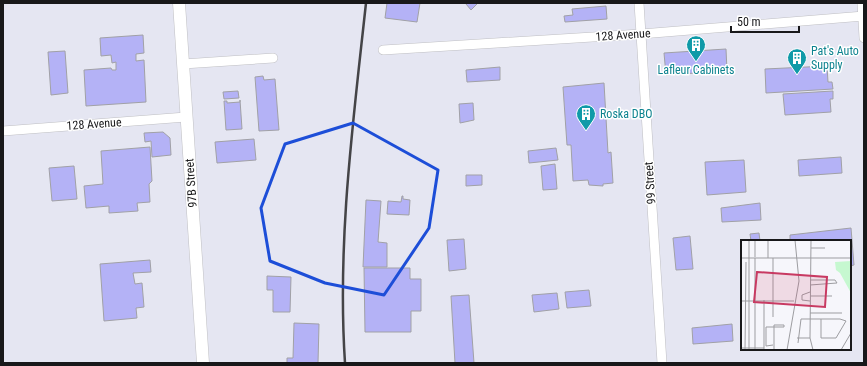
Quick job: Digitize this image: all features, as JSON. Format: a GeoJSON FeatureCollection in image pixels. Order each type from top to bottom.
{"type":"FeatureCollection","features":[{"type":"Feature","properties":{"kind":"street","name":"97B Street"},"geometry":{"type":"LineString","coordinates":[[179,3],[203,363]]}},
{"type":"Feature","properties":{"kind":"street","name":"99 Street"},"geometry":{"type":"LineString","coordinates":[[639,3],[662,363]]}},
{"type":"Feature","properties":{"kind":"street"},"geometry":{"type":"LineString","coordinates":[[862,3],[864,38]]}},
{"type":"Feature","properties":{"kind":"street","name":"128 Avenue"},"geometry":{"type":"LineString","coordinates":[[383,50],[641,34],[863,16]]}},
{"type":"Feature","properties":{"kind":"street"},"geometry":{"type":"LineString","coordinates":[[183,64],[273,58]]}},
{"type":"Feature","properties":{"kind":"street","name":"128 Avenue"},"geometry":{"type":"LineString","coordinates":[[3,131],[186,117]]}},
{"type":"Feature","properties":{"kind":"highlighted area"},"geometry":{"type":"Polygon","coordinates":[[[353,123],[438,170],[429,228],[384,295],[325,283],[270,261],[261,208],[285,144],[353,123]]]}},
{"type":"Feature","properties":{"kind":"shaded area"},"geometry":{"type":"Polygon","coordinates":[[[3,3],[862,3],[864,38],[864,363],[3,363],[3,3]]]}},
{"type":"Feature","properties":{"kind":"building"},"geometry":{"type":"Polygon","coordinates":[[[387,3],[420,3],[417,22],[385,18],[387,3]]]}},
{"type":"Feature","properties":{"kind":"building"},"geometry":{"type":"Polygon","coordinates":[[[478,3],[471,10],[466,4],[478,3]]]}},
{"type":"Feature","properties":{"kind":"building"},"geometry":{"type":"Polygon","coordinates":[[[606,6],[607,19],[565,22],[564,16],[573,15],[572,9],[606,6]]]}},
{"type":"Feature","properties":{"kind":"building"},"geometry":{"type":"Polygon","coordinates":[[[143,35],[144,53],[136,54],[136,61],[144,60],[146,102],[86,106],[84,70],[111,68],[112,70],[116,70],[116,62],[112,63],[111,55],[101,56],[100,38],[143,35]]]}},
{"type":"Feature","properties":{"kind":"building","name":"Lafleur Cabinets"},"geometry":{"type":"Polygon","coordinates":[[[726,49],[727,71],[666,75],[664,53],[726,49]]]}},
{"type":"Feature","properties":{"kind":"building"},"geometry":{"type":"Polygon","coordinates":[[[65,51],[68,93],[51,95],[48,52],[65,51]]]}},
{"type":"Feature","properties":{"kind":"building","name":"Pat's Auto Supply"},"geometry":{"type":"Polygon","coordinates":[[[827,66],[828,82],[832,82],[833,89],[766,93],[765,69],[827,66]]]}},
{"type":"Feature","properties":{"kind":"building"},"geometry":{"type":"Polygon","coordinates":[[[500,67],[500,80],[467,82],[466,70],[500,67]]]}},
{"type":"Feature","properties":{"kind":"building"},"geometry":{"type":"Polygon","coordinates":[[[263,76],[264,80],[275,79],[279,130],[259,131],[255,77],[263,76]]]}},
{"type":"Feature","properties":{"kind":"building","name":"Roska DBO"},"geometry":{"type":"Polygon","coordinates":[[[604,83],[608,153],[611,152],[613,183],[603,184],[603,186],[589,185],[588,180],[573,181],[571,145],[567,145],[563,87],[604,83]]]}},
{"type":"Feature","properties":{"kind":"building"},"geometry":{"type":"Polygon","coordinates":[[[238,91],[239,98],[224,99],[223,92],[238,91]]]}},
{"type":"Feature","properties":{"kind":"building"},"geometry":{"type":"Polygon","coordinates":[[[833,91],[833,99],[830,99],[831,112],[785,115],[783,94],[833,91]]]}},
{"type":"Feature","properties":{"kind":"building"},"geometry":{"type":"Polygon","coordinates":[[[240,100],[242,129],[226,130],[224,101],[227,101],[227,103],[240,102],[240,100]]]}},
{"type":"Feature","properties":{"kind":"building"},"geometry":{"type":"Polygon","coordinates":[[[473,103],[474,120],[460,123],[459,104],[473,103]]]}},
{"type":"Feature","properties":{"kind":"building"},"geometry":{"type":"Polygon","coordinates":[[[163,132],[170,138],[171,155],[152,157],[151,141],[145,142],[144,133],[163,132]]]}},
{"type":"Feature","properties":{"kind":"building"},"geometry":{"type":"Polygon","coordinates":[[[254,139],[256,160],[217,163],[215,142],[254,139]]]}},
{"type":"Feature","properties":{"kind":"building"},"geometry":{"type":"Polygon","coordinates":[[[150,147],[152,181],[149,184],[150,202],[137,203],[138,211],[109,213],[109,206],[86,208],[84,186],[103,184],[101,151],[150,147]]]}},
{"type":"Feature","properties":{"kind":"building"},"geometry":{"type":"Polygon","coordinates":[[[556,148],[558,160],[529,163],[528,151],[556,148]]]}},
{"type":"Feature","properties":{"kind":"building"},"geometry":{"type":"Polygon","coordinates":[[[841,157],[842,173],[799,176],[798,160],[841,157]]]}},
{"type":"Feature","properties":{"kind":"building"},"geometry":{"type":"Polygon","coordinates":[[[744,160],[746,192],[707,195],[705,162],[744,160]]]}},
{"type":"Feature","properties":{"kind":"building"},"geometry":{"type":"Polygon","coordinates":[[[555,164],[557,189],[543,190],[541,166],[555,164]]]}},
{"type":"Feature","properties":{"kind":"building"},"geometry":{"type":"Polygon","coordinates":[[[74,166],[77,199],[52,201],[49,168],[74,166]]]}},
{"type":"Feature","properties":{"kind":"building"},"geometry":{"type":"Polygon","coordinates":[[[466,175],[482,175],[482,185],[466,186],[466,175]]]}},
{"type":"Feature","properties":{"kind":"building"},"geometry":{"type":"Polygon","coordinates":[[[402,196],[403,199],[410,200],[409,215],[387,214],[388,201],[401,202],[402,196]]]}},
{"type":"Feature","properties":{"kind":"building"},"geometry":{"type":"Polygon","coordinates":[[[366,200],[381,201],[378,242],[387,243],[387,267],[363,267],[366,200]]]}},
{"type":"Feature","properties":{"kind":"building"},"geometry":{"type":"Polygon","coordinates":[[[760,203],[761,220],[722,222],[721,208],[760,203]]]}},
{"type":"Feature","properties":{"kind":"building"},"geometry":{"type":"Polygon","coordinates":[[[851,228],[854,265],[851,266],[851,240],[790,240],[790,235],[851,228]]]}},
{"type":"Feature","properties":{"kind":"building"},"geometry":{"type":"Polygon","coordinates":[[[759,233],[760,240],[751,240],[750,234],[759,233]]]}},
{"type":"Feature","properties":{"kind":"building"},"geometry":{"type":"Polygon","coordinates":[[[690,236],[693,269],[676,270],[673,238],[690,236]]]}},
{"type":"Feature","properties":{"kind":"building"},"geometry":{"type":"Polygon","coordinates":[[[464,239],[466,269],[449,271],[447,240],[464,239]]]}},
{"type":"Feature","properties":{"kind":"building"},"geometry":{"type":"Polygon","coordinates":[[[150,260],[151,272],[133,273],[135,284],[142,283],[144,307],[136,308],[137,318],[104,321],[100,264],[150,260]]]}},
{"type":"Feature","properties":{"kind":"building"},"geometry":{"type":"Polygon","coordinates":[[[364,268],[410,268],[410,279],[421,279],[421,311],[411,311],[411,332],[365,332],[364,268]]]}},
{"type":"Feature","properties":{"kind":"building"},"geometry":{"type":"Polygon","coordinates":[[[267,276],[291,277],[290,312],[273,312],[273,290],[267,290],[267,276]]]}},
{"type":"Feature","properties":{"kind":"building"},"geometry":{"type":"Polygon","coordinates":[[[589,290],[591,306],[567,308],[565,292],[589,290]]]}},
{"type":"Feature","properties":{"kind":"building"},"geometry":{"type":"Polygon","coordinates":[[[557,293],[559,309],[534,312],[532,295],[557,293]]]}},
{"type":"Feature","properties":{"kind":"building"},"geometry":{"type":"Polygon","coordinates":[[[469,295],[474,363],[455,363],[451,296],[469,295]]]}},
{"type":"Feature","properties":{"kind":"building"},"geometry":{"type":"Polygon","coordinates":[[[294,323],[319,324],[318,363],[287,363],[287,358],[293,358],[294,323]]]}},
{"type":"Feature","properties":{"kind":"building"},"geometry":{"type":"Polygon","coordinates":[[[732,324],[733,341],[693,344],[692,328],[732,324]]]}},
{"type":"Feature","properties":{"kind":"railway"},"geometry":{"type":"LineString","coordinates":[[345,363],[343,318],[345,228],[352,138],[366,3]]}},
{"type":"Feature","properties":{"kind":"place","name":"Lafleur Cabinets"},"geometry":{"type":"Point","coordinates":[696,62]}},
{"type":"Feature","properties":{"kind":"place","name":"Pat's Auto Supply"},"geometry":{"type":"Point","coordinates":[797,75]}},
{"type":"Feature","properties":{"kind":"place","name":"Roska DBO"},"geometry":{"type":"Point","coordinates":[586,131]}}]}
